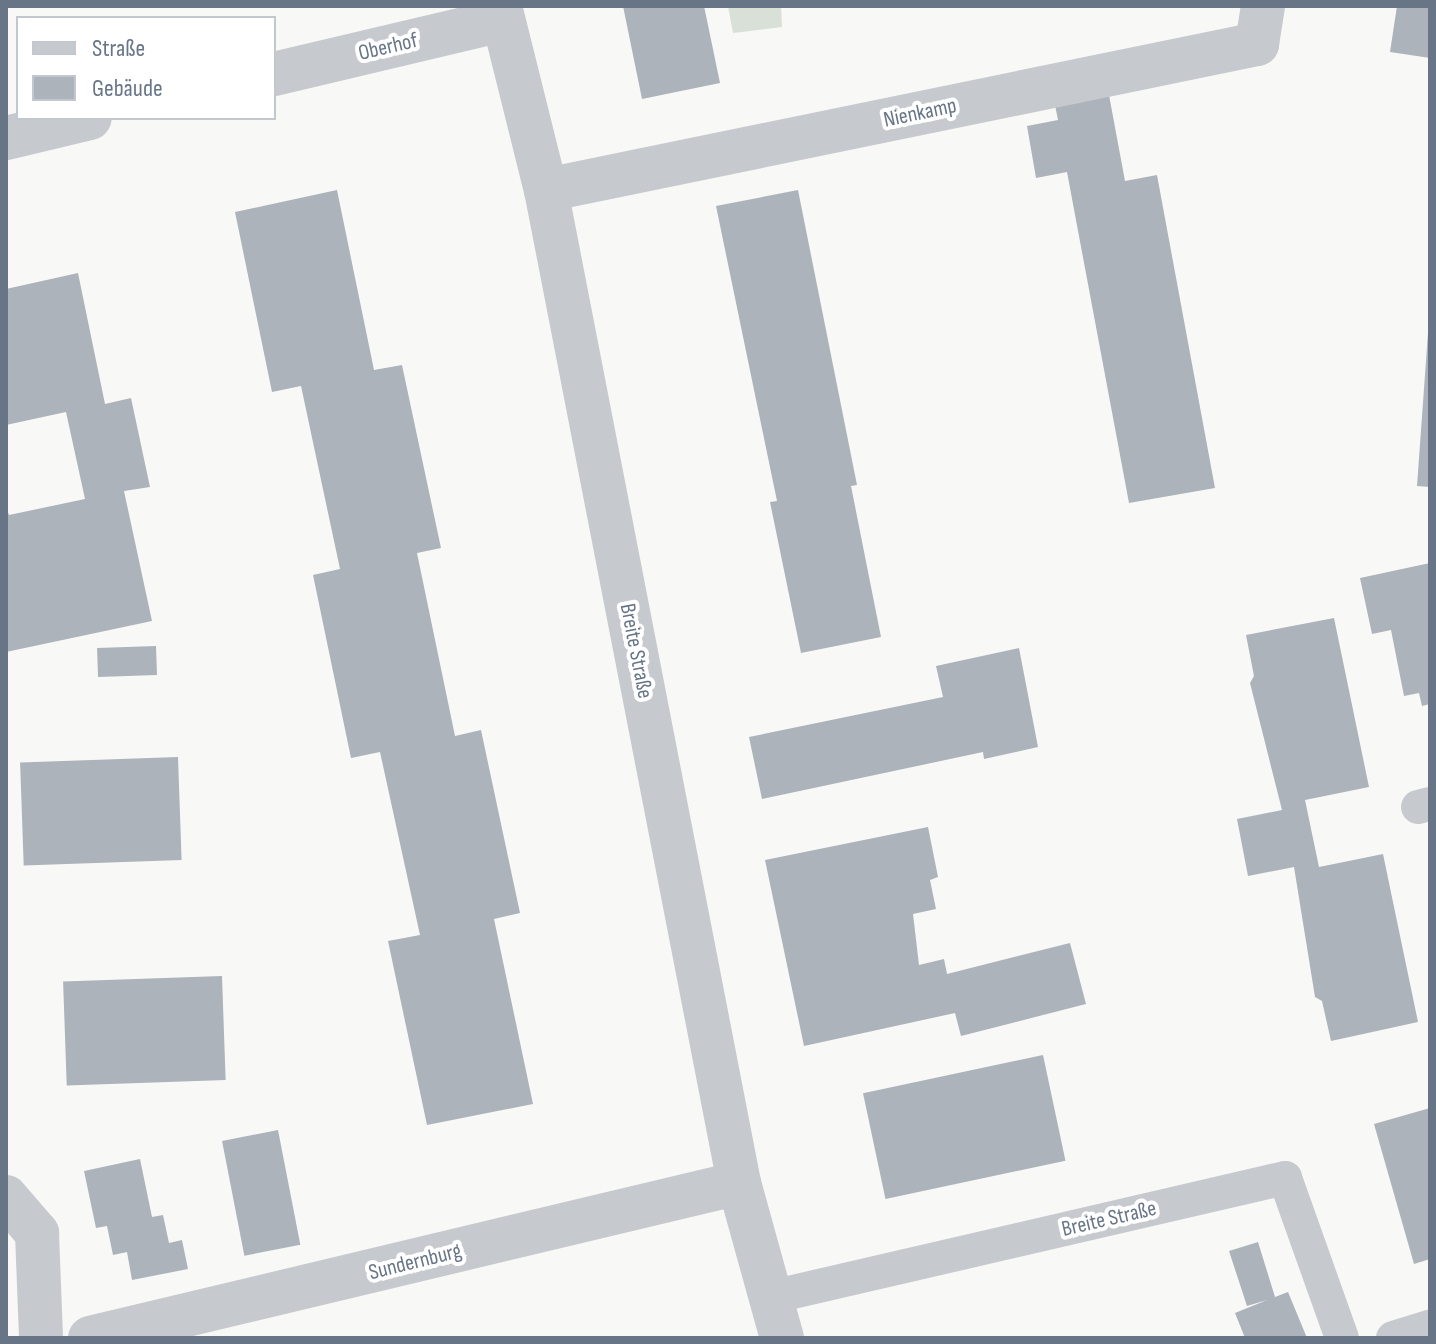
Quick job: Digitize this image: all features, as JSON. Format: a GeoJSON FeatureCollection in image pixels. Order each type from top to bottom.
{"type":"FeatureCollection","features":[{"type":"Feature","properties":{"kind":"street","name":"Nienkamp"},"geometry":{"type":"LineString","coordinates":[[546,190],[1257,44],[1263,6]]}},
{"type":"Feature","properties":{"kind":"street","name":"Breite Straße"},"geometry":{"type":"LineString","coordinates":[[501,13],[546,190],[739,1183],[774,1318]]}},
{"type":"Feature","properties":{"kind":"street","name":"Oberhof"},"geometry":{"type":"LineString","coordinates":[[276,73],[501,13]]}},
{"type":"Feature","properties":{"kind":"street"},"geometry":{"type":"LineString","coordinates":[[6,138],[82,120]]}},
{"type":"Feature","properties":{"kind":"street","name":"Sundernburg"},"geometry":{"type":"LineString","coordinates":[[90,1338],[739,1183]]}},
{"type":"Feature","properties":{"kind":"street"},"geometry":{"type":"LineString","coordinates":[[6,1197],[37,1233],[41,1338]]}},
{"type":"Feature","properties":{"kind":"lane","name":"Breite Straße"},"geometry":{"type":"LineString","coordinates":[[774,1318],[1285,1178],[1342,1338]]}},
{"type":"Feature","properties":{"kind":"lane"},"geometry":{"type":"LineString","coordinates":[[1393,1338],[1430,1327]]}},
{"type":"Feature","properties":{"kind":"shaded area"},"geometry":{"type":"Polygon","coordinates":[[[728,6],[781,6],[782,27],[733,33],[728,6]]]}},
{"type":"Feature","properties":{"kind":"building"},"geometry":{"type":"Polygon","coordinates":[[[623,6],[704,6],[720,83],[642,99],[623,6]]]}},
{"type":"Feature","properties":{"kind":"building"},"geometry":{"type":"Polygon","coordinates":[[[1397,6],[1430,6],[1430,58],[1390,52],[1397,6]]]}},
{"type":"Feature","properties":{"kind":"building"},"geometry":{"type":"Polygon","coordinates":[[[1109,95],[1125,181],[1157,175],[1215,488],[1129,503],[1067,172],[1036,178],[1027,126],[1058,120],[1055,105],[1109,95]]]}},
{"type":"Feature","properties":{"kind":"building"},"geometry":{"type":"Polygon","coordinates":[[[337,190],[374,370],[402,365],[441,548],[417,553],[455,736],[481,730],[520,913],[494,919],[533,1104],[427,1125],[388,941],[420,935],[380,752],[351,758],[313,575],[340,569],[301,386],[272,392],[235,212],[337,190]]]}},
{"type":"Feature","properties":{"kind":"building"},"geometry":{"type":"Polygon","coordinates":[[[798,190],[857,485],[851,486],[881,637],[801,653],[770,502],[777,501],[716,206],[798,190]]]}},
{"type":"Feature","properties":{"kind":"building"},"geometry":{"type":"Polygon","coordinates":[[[78,273],[105,404],[131,398],[150,487],[124,491],[152,621],[6,652],[6,507],[9,515],[85,499],[66,412],[6,425],[6,289],[78,273]]]}},
{"type":"Feature","properties":{"kind":"building"},"geometry":{"type":"Polygon","coordinates":[[[1430,333],[1430,487],[1417,486],[1430,333]]]}},
{"type":"Feature","properties":{"kind":"building"},"geometry":{"type":"Polygon","coordinates":[[[1430,563],[1430,704],[1422,706],[1419,693],[1404,696],[1391,630],[1372,634],[1360,578],[1430,563]]]}},
{"type":"Feature","properties":{"kind":"building"},"geometry":{"type":"Polygon","coordinates":[[[1334,618],[1369,787],[1305,800],[1319,867],[1383,854],[1418,1022],[1331,1041],[1322,1001],[1315,997],[1294,867],[1248,876],[1237,819],[1282,810],[1250,683],[1254,676],[1246,635],[1334,618]]]}},
{"type":"Feature","properties":{"kind":"building"},"geometry":{"type":"Polygon","coordinates":[[[156,646],[157,675],[98,677],[97,648],[156,646]]]}},
{"type":"Feature","properties":{"kind":"building"},"geometry":{"type":"Polygon","coordinates":[[[1019,648],[1038,747],[984,759],[983,752],[762,799],[749,737],[943,697],[936,666],[1019,648]]]}},
{"type":"Feature","properties":{"kind":"building"},"geometry":{"type":"Polygon","coordinates":[[[178,757],[182,860],[24,865],[20,763],[178,757]]]}},
{"type":"Feature","properties":{"kind":"building"},"geometry":{"type":"Polygon","coordinates":[[[928,827],[938,877],[930,880],[936,909],[913,914],[919,965],[944,959],[947,974],[1070,943],[1086,1004],[961,1036],[955,1013],[804,1046],[765,860],[928,827]]]}},
{"type":"Feature","properties":{"kind":"building"},"geometry":{"type":"Polygon","coordinates":[[[222,976],[226,1080],[67,1085],[63,982],[222,976]]]}},
{"type":"Feature","properties":{"kind":"building"},"geometry":{"type":"Polygon","coordinates":[[[1043,1055],[1065,1161],[885,1199],[863,1093],[1043,1055]]]}},
{"type":"Feature","properties":{"kind":"building"},"geometry":{"type":"Polygon","coordinates":[[[1430,1108],[1430,1259],[1414,1264],[1374,1124],[1430,1108]]]}},
{"type":"Feature","properties":{"kind":"building"},"geometry":{"type":"Polygon","coordinates":[[[278,1130],[300,1245],[244,1256],[222,1141],[278,1130]]]}},
{"type":"Feature","properties":{"kind":"building"},"geometry":{"type":"Polygon","coordinates":[[[140,1159],[152,1217],[163,1215],[169,1243],[182,1240],[188,1269],[132,1280],[127,1252],[113,1255],[107,1226],[96,1228],[84,1171],[140,1159]]]}},
{"type":"Feature","properties":{"kind":"building"},"geometry":{"type":"Polygon","coordinates":[[[1258,1242],[1275,1297],[1288,1292],[1307,1338],[1245,1338],[1235,1313],[1267,1300],[1247,1306],[1229,1251],[1258,1242]]]}}]}
